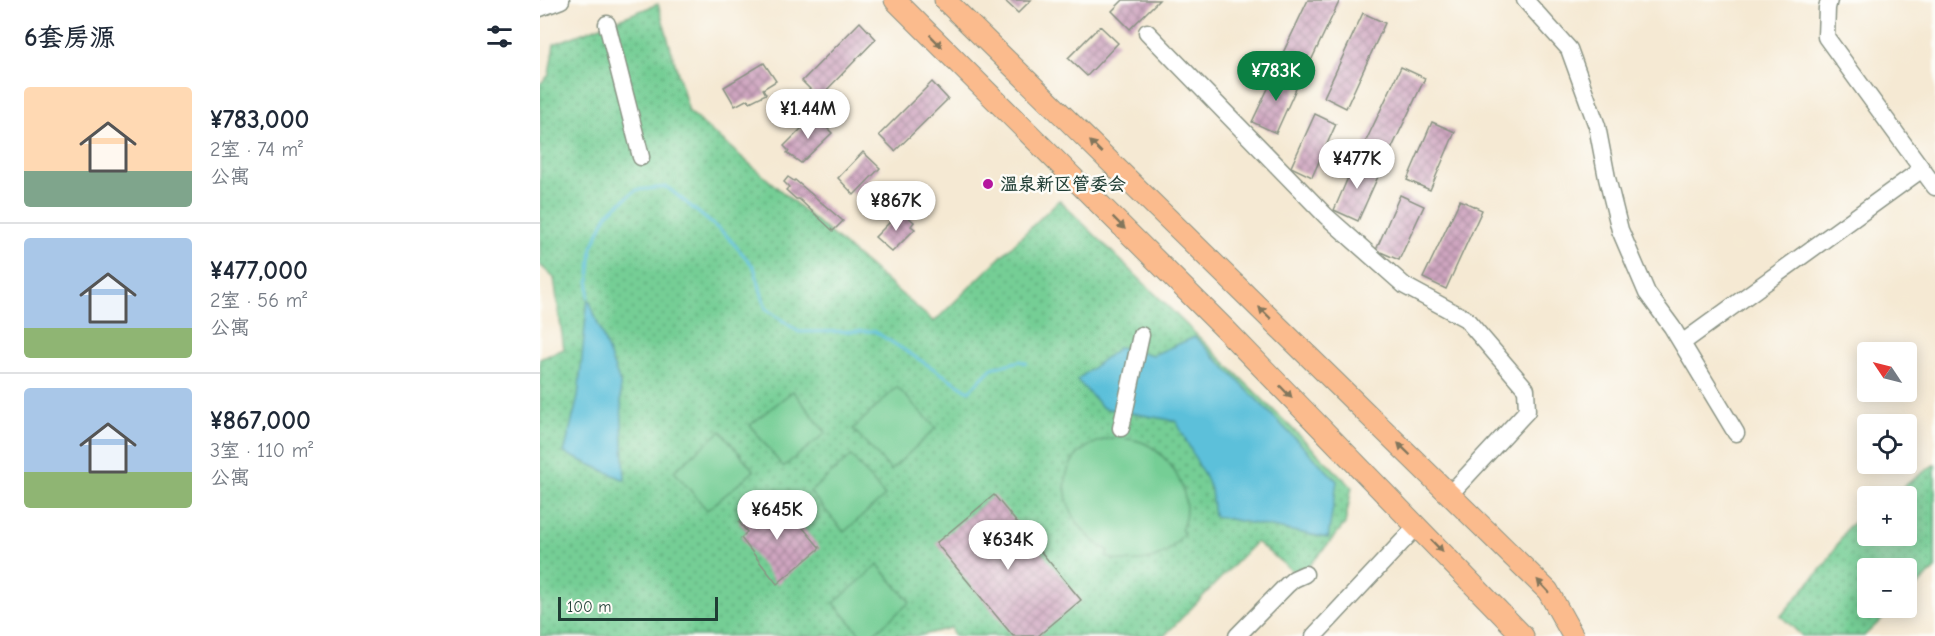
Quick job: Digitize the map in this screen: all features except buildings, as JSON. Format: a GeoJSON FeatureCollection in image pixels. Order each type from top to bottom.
{"type":"FeatureCollection","features":[{"type":"Feature","properties":{"kind":"main road"},"geometry":{"type":"LineString","coordinates":[[895,0],[1224,328],[1523,636]]}},
{"type":"Feature","properties":{"kind":"main road"},"geometry":{"type":"LineString","coordinates":[[945,0],[1548,591],[1573,636]]}},
{"type":"Feature","properties":{"kind":"street"},"geometry":{"type":"LineString","coordinates":[[540,8],[561,0]]}},
{"type":"Feature","properties":{"kind":"street"},"geometry":{"type":"LineString","coordinates":[[1525,0],[1569,48],[1597,126],[1606,178],[1620,230],[1647,293],[1682,343],[1736,433]]}},
{"type":"Feature","properties":{"kind":"street"},"geometry":{"type":"LineString","coordinates":[[1829,0],[1826,37],[1935,187]]}},
{"type":"Feature","properties":{"kind":"street"},"geometry":{"type":"LineString","coordinates":[[607,24],[641,157]]}},
{"type":"Feature","properties":{"kind":"street"},"geometry":{"type":"LineString","coordinates":[[1147,32],[1326,216],[1405,286],[1466,319],[1526,389],[1527,411],[1450,494]]}},
{"type":"Feature","properties":{"kind":"street"},"geometry":{"type":"LineString","coordinates":[[1682,343],[1922,169]]}},
{"type":"Feature","properties":{"kind":"street"},"geometry":{"type":"LineString","coordinates":[[1121,428],[1141,335]]}},
{"type":"Feature","properties":{"kind":"street"},"geometry":{"type":"LineString","coordinates":[[1314,636],[1417,526]]}},
{"type":"Feature","properties":{"kind":"street"},"geometry":{"type":"LineString","coordinates":[[1237,636],[1287,585],[1305,574]]}},
{"type":"Feature","properties":{"kind":"green space"},"geometry":{"type":"Polygon","coordinates":[[[658,4],[689,112],[934,322],[1059,200],[1352,487],[1345,524],[1300,577],[1256,542],[1164,636],[954,636],[950,628],[919,636],[540,636],[540,359],[564,349],[554,278],[540,265],[540,84],[549,75],[554,44],[658,4]]]}},
{"type":"Feature","properties":{"kind":"green space"},"geometry":{"type":"Polygon","coordinates":[[[897,387],[936,428],[891,470],[853,429],[897,387]]]}},
{"type":"Feature","properties":{"kind":"green space"},"geometry":{"type":"Polygon","coordinates":[[[793,391],[826,433],[783,467],[750,425],[793,391]]]}},
{"type":"Feature","properties":{"kind":"green space"},"geometry":{"type":"Polygon","coordinates":[[[721,431],[754,471],[707,510],[674,471],[721,431]]]}},
{"type":"Feature","properties":{"kind":"green space"},"geometry":{"type":"Polygon","coordinates":[[[1112,438],[1144,443],[1155,450],[1173,469],[1184,493],[1186,506],[1181,530],[1184,532],[1169,550],[1150,559],[1129,561],[1106,557],[1109,551],[1092,539],[1078,524],[1069,507],[1066,489],[1067,472],[1075,457],[1090,445],[1112,438]]]}},
{"type":"Feature","properties":{"kind":"green space"},"geometry":{"type":"Polygon","coordinates":[[[851,456],[885,496],[844,532],[810,492],[851,456]]]}},
{"type":"Feature","properties":{"kind":"green space"},"geometry":{"type":"Polygon","coordinates":[[[1935,464],[1935,569],[1917,586],[1917,558],[1857,558],[1857,618],[1883,618],[1864,636],[1802,636],[1781,616],[1826,563],[1848,527],[1857,520],[1857,546],[1917,546],[1917,486],[1904,486],[1935,464]]]}},
{"type":"Feature","properties":{"kind":"green space"},"geometry":{"type":"Polygon","coordinates":[[[878,565],[910,602],[871,636],[862,636],[834,603],[878,565]]]}},
{"type":"Feature","properties":{"kind":"water"},"geometry":{"type":"Polygon","coordinates":[[[588,297],[620,383],[625,480],[564,453],[578,397],[588,297]]]}},
{"type":"Feature","properties":{"kind":"water"},"geometry":{"type":"Polygon","coordinates":[[[1195,337],[1337,481],[1328,538],[1214,516],[1211,489],[1176,421],[1103,408],[1077,380],[1119,347],[1153,355],[1195,337]]]}},
{"type":"Feature","properties":{"kind":"waterway"},"geometry":{"type":"LineString","coordinates":[[588,297],[592,247],[608,213],[636,190],[667,187],[727,236],[754,267],[766,309],[799,332],[874,331],[969,391],[992,368],[1020,361],[1026,363]]}},
{"type":"Feature","properties":{"kind":"place","name":"温泉新区管委会"},"geometry":{"type":"Point","coordinates":[988,184]}}]}
